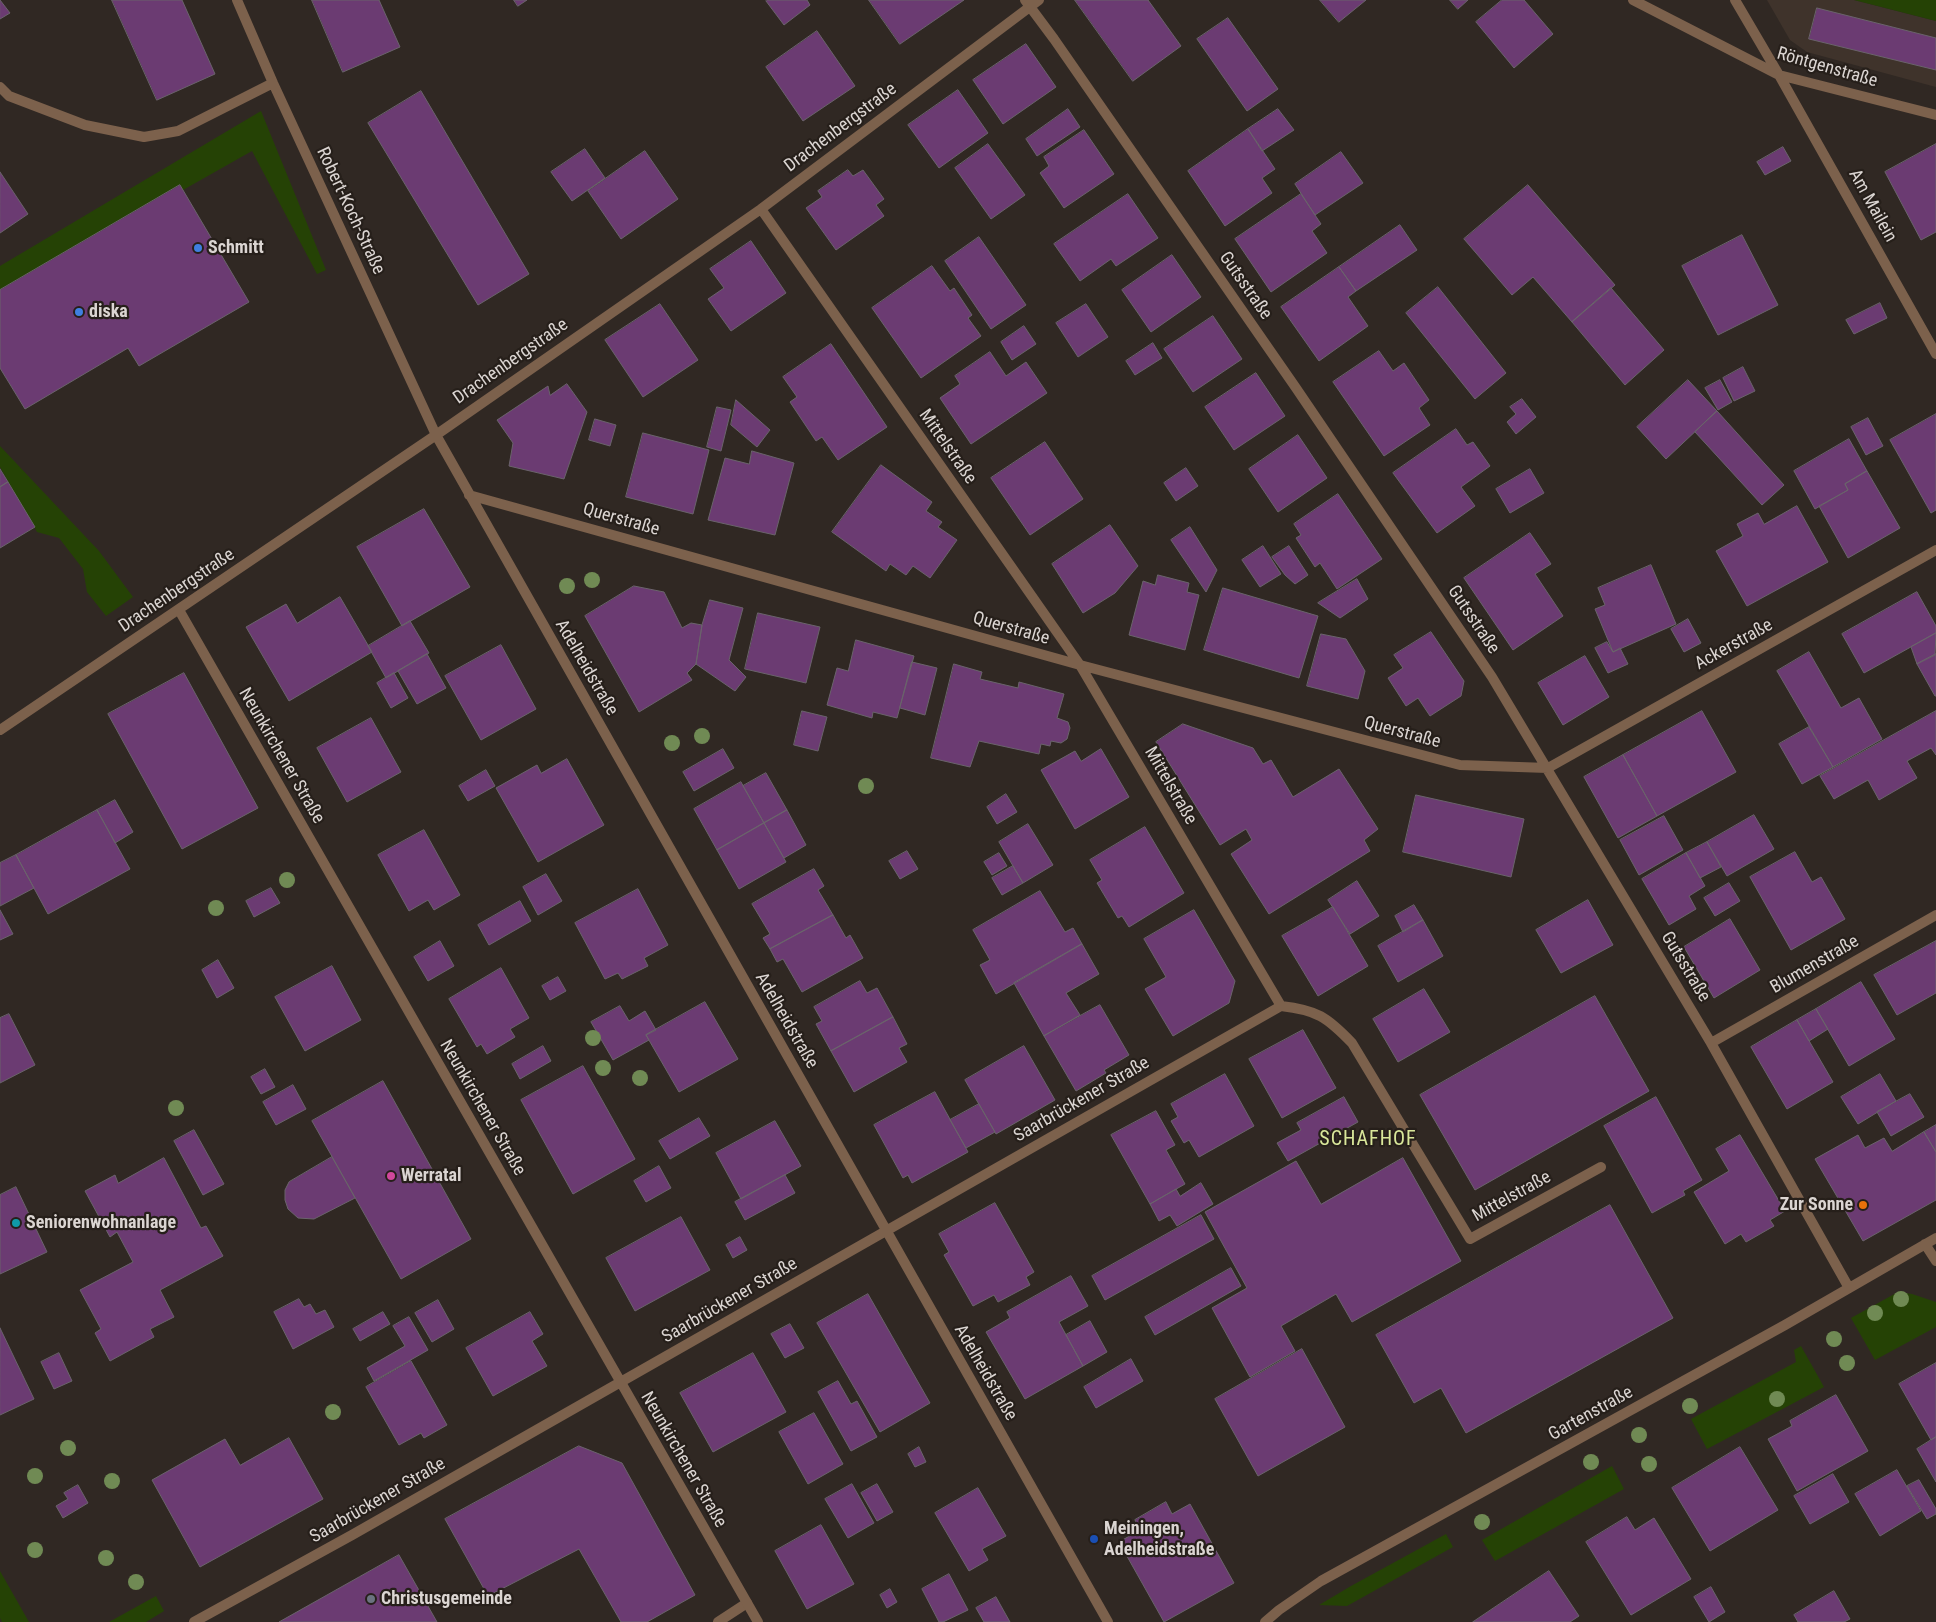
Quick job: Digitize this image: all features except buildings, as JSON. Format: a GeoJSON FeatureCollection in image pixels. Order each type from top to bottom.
{"type":"FeatureCollection","features":[{"type":"Feature","properties":{"kind":"street","name":"Robert-Koch-Straße"},"geometry":{"type":"LineString","coordinates":[[237,0],[273,83],[436,435]]}},
{"type":"Feature","properties":{"kind":"street","name":"Röntgenstraße"},"geometry":{"type":"LineString","coordinates":[[1633,0],[1779,75],[1936,115]]}},
{"type":"Feature","properties":{"kind":"street","name":"Am Mailein"},"geometry":{"type":"LineString","coordinates":[[1735,0],[1936,354]]}},
{"type":"Feature","properties":{"kind":"street","name":"Drachenbergstraße"},"geometry":{"type":"LineString","coordinates":[[0,730],[436,435],[761,209],[1031,2]]}},
{"type":"Feature","properties":{"kind":"street","name":"Gutsstraße"},"geometry":{"type":"LineString","coordinates":[[1031,2],[1302,396],[1492,677],[1711,1043],[1849,1288]]}},
{"type":"Feature","properties":{"kind":"street"},"geometry":{"type":"LineString","coordinates":[[0,87],[9,96],[85,125],[144,137],[178,131],[273,83]]}},
{"type":"Feature","properties":{"kind":"street","name":"Mittelstraße"},"geometry":{"type":"LineString","coordinates":[[761,209],[1080,665],[1281,1006],[1305,1009],[1319,1014],[1338,1027],[1352,1043],[1470,1239],[1601,1167]]}},
{"type":"Feature","properties":{"kind":"street","name":"Adelheidstraße"},"geometry":{"type":"LineString","coordinates":[[436,435],[1108,1622]]}},
{"type":"Feature","properties":{"kind":"street","name":"Querstraße"},"geometry":{"type":"LineString","coordinates":[[469,495],[1080,665],[1460,765],[1548,768]]}},
{"type":"Feature","properties":{"kind":"street","name":"Ackerstraße"},"geometry":{"type":"LineString","coordinates":[[1548,768],[1936,550]]}},
{"type":"Feature","properties":{"kind":"street","name":"Neunkirchener Straße"},"geometry":{"type":"LineString","coordinates":[[179,610],[758,1622]]}},
{"type":"Feature","properties":{"kind":"street","name":"Blumenstraße"},"geometry":{"type":"LineString","coordinates":[[1711,1043],[1936,915]]}},
{"type":"Feature","properties":{"kind":"street","name":"Saarbrückener Straße"},"geometry":{"type":"LineString","coordinates":[[194,1622],[352,1535],[1281,1006]]}},
{"type":"Feature","properties":{"kind":"street","name":"Gartenstraße"},"geometry":{"type":"LineString","coordinates":[[1265,1622],[1278,1610],[1329,1576],[1936,1238]]}},
{"type":"Feature","properties":{"kind":"street"},"geometry":{"type":"LineString","coordinates":[[1925,1244],[1936,1261]]}},
{"type":"Feature","properties":{"kind":"street"},"geometry":{"type":"LineString","coordinates":[[718,1622],[747,1603]]}},
{"type":"Feature","properties":{"kind":"shaded area"},"geometry":{"type":"Polygon","coordinates":[[[1767,0],[1854,0],[1936,21],[1936,87],[1807,52],[1790,40],[1767,0]]]}},
{"type":"Feature","properties":{"kind":"green space"},"geometry":{"type":"Polygon","coordinates":[[[1854,0],[1936,0],[1936,21],[1854,0]]]}},
{"type":"Feature","properties":{"kind":"green space"},"geometry":{"type":"Polygon","coordinates":[[[261,111],[326,270],[317,274],[252,151],[183,190],[179,185],[0,290],[0,266],[261,111]]]}},
{"type":"Feature","properties":{"kind":"green space"},"geometry":{"type":"Polygon","coordinates":[[[0,446],[99,551],[133,597],[106,616],[87,592],[83,569],[59,538],[37,532],[0,467],[0,446]]]}},
{"type":"Feature","properties":{"kind":"green space"},"geometry":{"type":"Polygon","coordinates":[[[1898,1292],[1912,1294],[1936,1302],[1936,1327],[1875,1360],[1851,1318],[1898,1292]]]}},
{"type":"Feature","properties":{"kind":"green space"},"geometry":{"type":"Polygon","coordinates":[[[1801,1346],[1824,1387],[1707,1449],[1691,1419],[1796,1362],[1794,1350],[1801,1346]]]}},
{"type":"Feature","properties":{"kind":"green space"},"geometry":{"type":"Polygon","coordinates":[[[1612,1466],[1624,1489],[1495,1561],[1482,1540],[1612,1466]]]}},
{"type":"Feature","properties":{"kind":"green space"},"geometry":{"type":"Polygon","coordinates":[[[1446,1534],[1453,1547],[1347,1606],[1319,1605],[1351,1586],[1446,1534]]]}},
{"type":"Feature","properties":{"kind":"green space"},"geometry":{"type":"Polygon","coordinates":[[[0,1571],[29,1622],[2,1622],[0,1618],[0,1571]]]}},
{"type":"Feature","properties":{"kind":"green space"},"geometry":{"type":"Polygon","coordinates":[[[156,1596],[164,1611],[146,1622],[109,1622],[156,1596]]]}},
{"type":"Feature","properties":{"kind":"place","name":"Schmitt"},"geometry":{"type":"Point","coordinates":[198,248]}},
{"type":"Feature","properties":{"kind":"place","name":"diska"},"geometry":{"type":"Point","coordinates":[79,312]}},
{"type":"Feature","properties":{"kind":"place","name":"Werratal"},"geometry":{"type":"Point","coordinates":[391,1176]}},
{"type":"Feature","properties":{"kind":"place","name":"Zur Sonne"},"geometry":{"type":"Point","coordinates":[1863,1205]}},
{"type":"Feature","properties":{"kind":"place","name":"Seniorenwohnanlage"},"geometry":{"type":"Point","coordinates":[16,1223]}},
{"type":"Feature","properties":{"kind":"place","name":"Meiningen, Adelheidstraße"},"geometry":{"type":"Point","coordinates":[1094,1539]}},
{"type":"Feature","properties":{"kind":"place","name":"Christusgemeinde"},"geometry":{"type":"Point","coordinates":[371,1599]}},
{"type":"Feature","properties":{"kind":"district","name":"SCHAFHOF"},"geometry":{"type":"Point","coordinates":[1368,1140]}}]}
